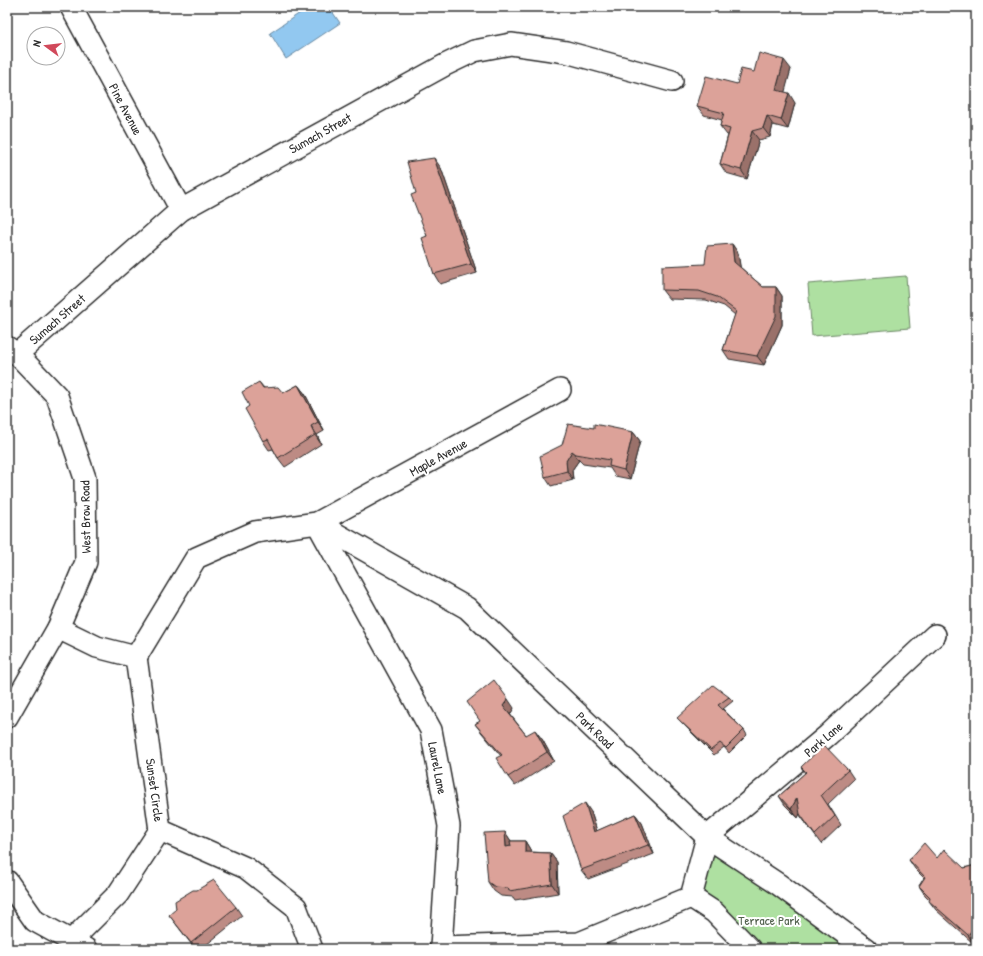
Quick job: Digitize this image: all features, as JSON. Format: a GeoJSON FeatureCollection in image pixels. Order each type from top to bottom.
{"type":"FeatureCollection","features":[{"type":"Feature","properties":{"kind":"street","name":"Pine Avenue"},"geometry":{"type":"LineString","coordinates":[[71,7],[181,210]]}},
{"type":"Feature","properties":{"kind":"street","name":"Sumach Street"},"geometry":{"type":"LineString","coordinates":[[12,350],[181,210],[438,69],[474,51],[511,44],[566,52],[672,81]]}},
{"type":"Feature","properties":{"kind":"street","name":"West Brow Road"},"geometry":{"type":"LineString","coordinates":[[7,718],[58,628],[86,562],[85,478],[57,396],[12,350]]}},
{"type":"Feature","properties":{"kind":"street","name":"Maple Avenue"},"geometry":{"type":"LineString","coordinates":[[317,523],[560,390]]}},
{"type":"Feature","properties":{"kind":"street"},"geometry":{"type":"LineString","coordinates":[[58,628],[97,647],[136,657],[196,558],[255,532],[317,523]]}},
{"type":"Feature","properties":{"kind":"street","name":"Park Road"},"geometry":{"type":"LineString","coordinates":[[317,523],[467,608],[707,837],[778,884],[866,949]]}},
{"type":"Feature","properties":{"kind":"street","name":"Laurel Lane"},"geometry":{"type":"LineString","coordinates":[[317,523],[431,730],[449,826],[440,948],[580,946],[691,897]]}},
{"type":"Feature","properties":{"kind":"street","name":"Park Lane"},"geometry":{"type":"LineString","coordinates":[[707,837],[828,735],[935,635]]}},
{"type":"Feature","properties":{"kind":"street","name":"Sunset Circle"},"geometry":{"type":"LineString","coordinates":[[136,657],[160,830],[246,868],[296,907],[312,949]]}},
{"type":"Feature","properties":{"kind":"street"},"geometry":{"type":"LineString","coordinates":[[7,881],[35,921],[78,945],[118,894],[160,830]]}},
{"type":"Feature","properties":{"kind":"street"},"geometry":{"type":"LineString","coordinates":[[707,837],[691,897],[714,912],[750,949]]}},
{"type":"Feature","properties":{"kind":"green space"},"geometry":{"type":"Polygon","coordinates":[[[906,276],[910,328],[812,336],[808,284],[906,276]]]}},
{"type":"Feature","properties":{"kind":"green space","name":"Terrace Park"},"geometry":{"type":"Polygon","coordinates":[[[709,844],[859,949],[757,949],[698,895],[709,844]]]}},
{"type":"Feature","properties":{"kind":"water"},"geometry":{"type":"Polygon","coordinates":[[[309,7],[329,7],[340,23],[286,59],[270,33],[309,7]]]}},
{"type":"Feature","properties":{"kind":"building"},"geometry":{"type":"Polygon","coordinates":[[[759,53],[784,60],[776,90],[789,93],[781,120],[767,116],[763,128],[752,131],[741,170],[720,164],[730,129],[720,126],[724,113],[697,106],[706,76],[737,84],[741,69],[754,72],[759,53]]]}},
{"type":"Feature","properties":{"kind":"building"},"geometry":{"type":"Polygon","coordinates":[[[434,158],[471,264],[434,274],[422,238],[427,236],[411,195],[416,193],[407,162],[434,158]]]}},
{"type":"Feature","properties":{"kind":"building"},"geometry":{"type":"Polygon","coordinates":[[[732,244],[734,262],[763,287],[776,287],[776,316],[757,356],[723,350],[736,311],[717,297],[699,291],[662,290],[662,266],[705,264],[707,246],[732,244]]]}},
{"type":"Feature","properties":{"kind":"building"},"geometry":{"type":"Polygon","coordinates":[[[259,382],[263,388],[278,387],[283,393],[298,385],[318,422],[311,426],[315,435],[278,458],[268,439],[263,441],[245,409],[249,406],[242,392],[259,382]]]}},
{"type":"Feature","properties":{"kind":"building"},"geometry":{"type":"Polygon","coordinates":[[[568,424],[594,428],[594,424],[633,432],[624,470],[609,466],[610,460],[576,454],[572,451],[566,461],[567,471],[545,477],[540,456],[562,445],[568,424]]]}},
{"type":"Feature","properties":{"kind":"building"},"geometry":{"type":"Polygon","coordinates":[[[494,680],[508,699],[503,706],[526,735],[535,730],[547,752],[508,777],[496,758],[502,755],[475,724],[480,721],[467,702],[494,680]]]}},
{"type":"Feature","properties":{"kind":"building"},"geometry":{"type":"Polygon","coordinates":[[[713,685],[729,697],[718,705],[744,730],[726,748],[720,743],[711,750],[677,718],[713,685]]]}},
{"type":"Feature","properties":{"kind":"building"},"geometry":{"type":"Polygon","coordinates":[[[824,745],[848,770],[821,795],[835,816],[815,835],[800,814],[797,798],[791,809],[779,796],[806,772],[801,767],[824,745]]]}},
{"type":"Feature","properties":{"kind":"building"},"geometry":{"type":"Polygon","coordinates":[[[585,803],[594,832],[635,814],[648,845],[581,870],[563,816],[585,803]]]}},
{"type":"Feature","properties":{"kind":"building"},"geometry":{"type":"Polygon","coordinates":[[[505,832],[506,847],[511,846],[510,841],[525,841],[525,852],[550,853],[552,884],[509,891],[508,888],[495,887],[488,882],[484,833],[505,832]]]}},
{"type":"Feature","properties":{"kind":"building"},"geometry":{"type":"Polygon","coordinates":[[[924,843],[937,858],[944,849],[964,868],[976,865],[976,925],[968,935],[929,901],[930,897],[919,886],[925,877],[909,860],[924,843]]]}},
{"type":"Feature","properties":{"kind":"building"},"geometry":{"type":"Polygon","coordinates":[[[214,880],[236,907],[191,943],[169,915],[176,909],[175,901],[214,880]]]}}]}
